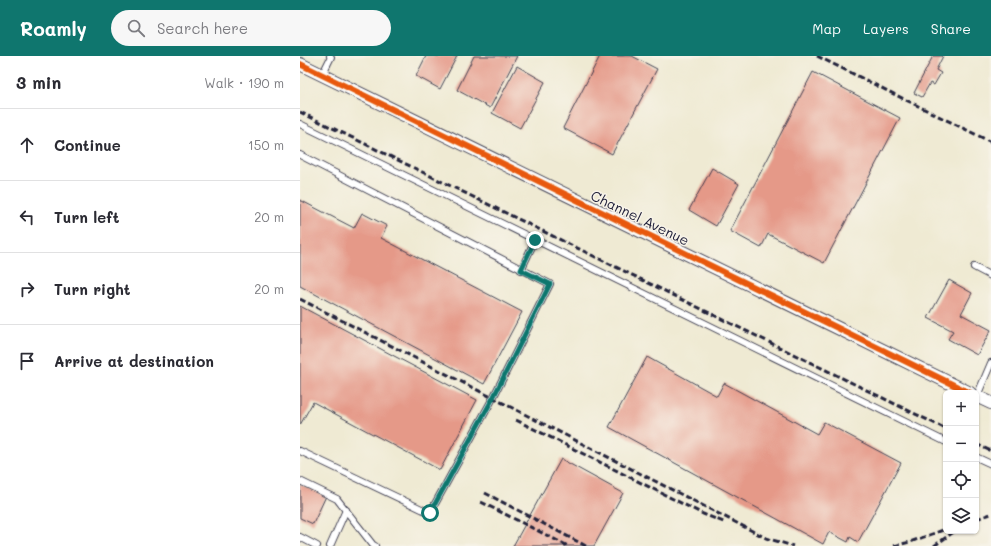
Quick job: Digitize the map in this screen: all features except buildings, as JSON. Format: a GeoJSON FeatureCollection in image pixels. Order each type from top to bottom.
{"type":"FeatureCollection","features":[{"type":"Feature","properties":{"kind":"street","name":"Channel Avenue"},"geometry":{"type":"LineString","coordinates":[[300,64],[964,390]]}},
{"type":"Feature","properties":{"kind":"street","name":"Channel Avenue"},"geometry":{"type":"LineString","coordinates":[[979,398],[991,404]]}},
{"type":"Feature","properties":{"kind":"lane"},"geometry":{"type":"LineString","coordinates":[[322,75],[330,57]]}},
{"type":"Feature","properties":{"kind":"lane"},"geometry":{"type":"LineString","coordinates":[[300,124],[943,441]]}},
{"type":"Feature","properties":{"kind":"lane"},"geometry":{"type":"LineString","coordinates":[[300,155],[550,284],[493,398],[430,513],[300,451]]}},
{"type":"Feature","properties":{"kind":"lane"},"geometry":{"type":"LineString","coordinates":[[521,270],[535,240]]}},
{"type":"Feature","properties":{"kind":"lane"},"geometry":{"type":"LineString","coordinates":[[974,267],[991,276]]}},
{"type":"Feature","properties":{"kind":"lane"},"geometry":{"type":"LineString","coordinates":[[977,390],[991,363]]}},
{"type":"Feature","properties":{"kind":"lane"},"geometry":{"type":"LineString","coordinates":[[979,458],[991,464]]}},
{"type":"Feature","properties":{"kind":"lane"},"geometry":{"type":"LineString","coordinates":[[300,481],[337,499],[375,546]]}},
{"type":"Feature","properties":{"kind":"lane"},"geometry":{"type":"LineString","coordinates":[[330,546],[346,510]]}},
{"type":"Feature","properties":{"kind":"lane"},"geometry":{"type":"LineString","coordinates":[[300,538],[317,546]]}},
{"type":"Feature","properties":{"kind":"railway"},"geometry":{"type":"LineString","coordinates":[[817,56],[991,142]]}},
{"type":"Feature","properties":{"kind":"railway"},"geometry":{"type":"LineString","coordinates":[[300,112],[943,428]]}},
{"type":"Feature","properties":{"kind":"railway"},"geometry":{"type":"LineString","coordinates":[[300,299],[766,538],[793,546]]}},
{"type":"Feature","properties":{"kind":"railway"},"geometry":{"type":"LineString","coordinates":[[516,420],[703,514],[726,523]]}},
{"type":"Feature","properties":{"kind":"railway"},"geometry":{"type":"LineString","coordinates":[[979,445],[991,451]]}},
{"type":"Feature","properties":{"kind":"railway"},"geometry":{"type":"LineString","coordinates":[[485,493],[586,546]]}},
{"type":"Feature","properties":{"kind":"railway"},"geometry":{"type":"LineString","coordinates":[[481,502],[568,546]]}},
{"type":"Feature","properties":{"kind":"railway"},"geometry":{"type":"LineString","coordinates":[[979,518],[991,514]]}},
{"type":"Feature","properties":{"kind":"railway"},"geometry":{"type":"LineString","coordinates":[[894,546],[943,530]]}},
{"type":"Feature","properties":{"kind":"railway"},"geometry":{"type":"LineString","coordinates":[[934,546],[951,534]]}},
{"type":"Feature","properties":{"kind":"cycle path"},"geometry":{"type":"LineString","coordinates":[[300,64],[964,390]]}},
{"type":"Feature","properties":{"kind":"route"},"geometry":{"type":"LineString","coordinates":[[430,513],[493,398],[550,284],[521,270],[535,240]]}}]}
